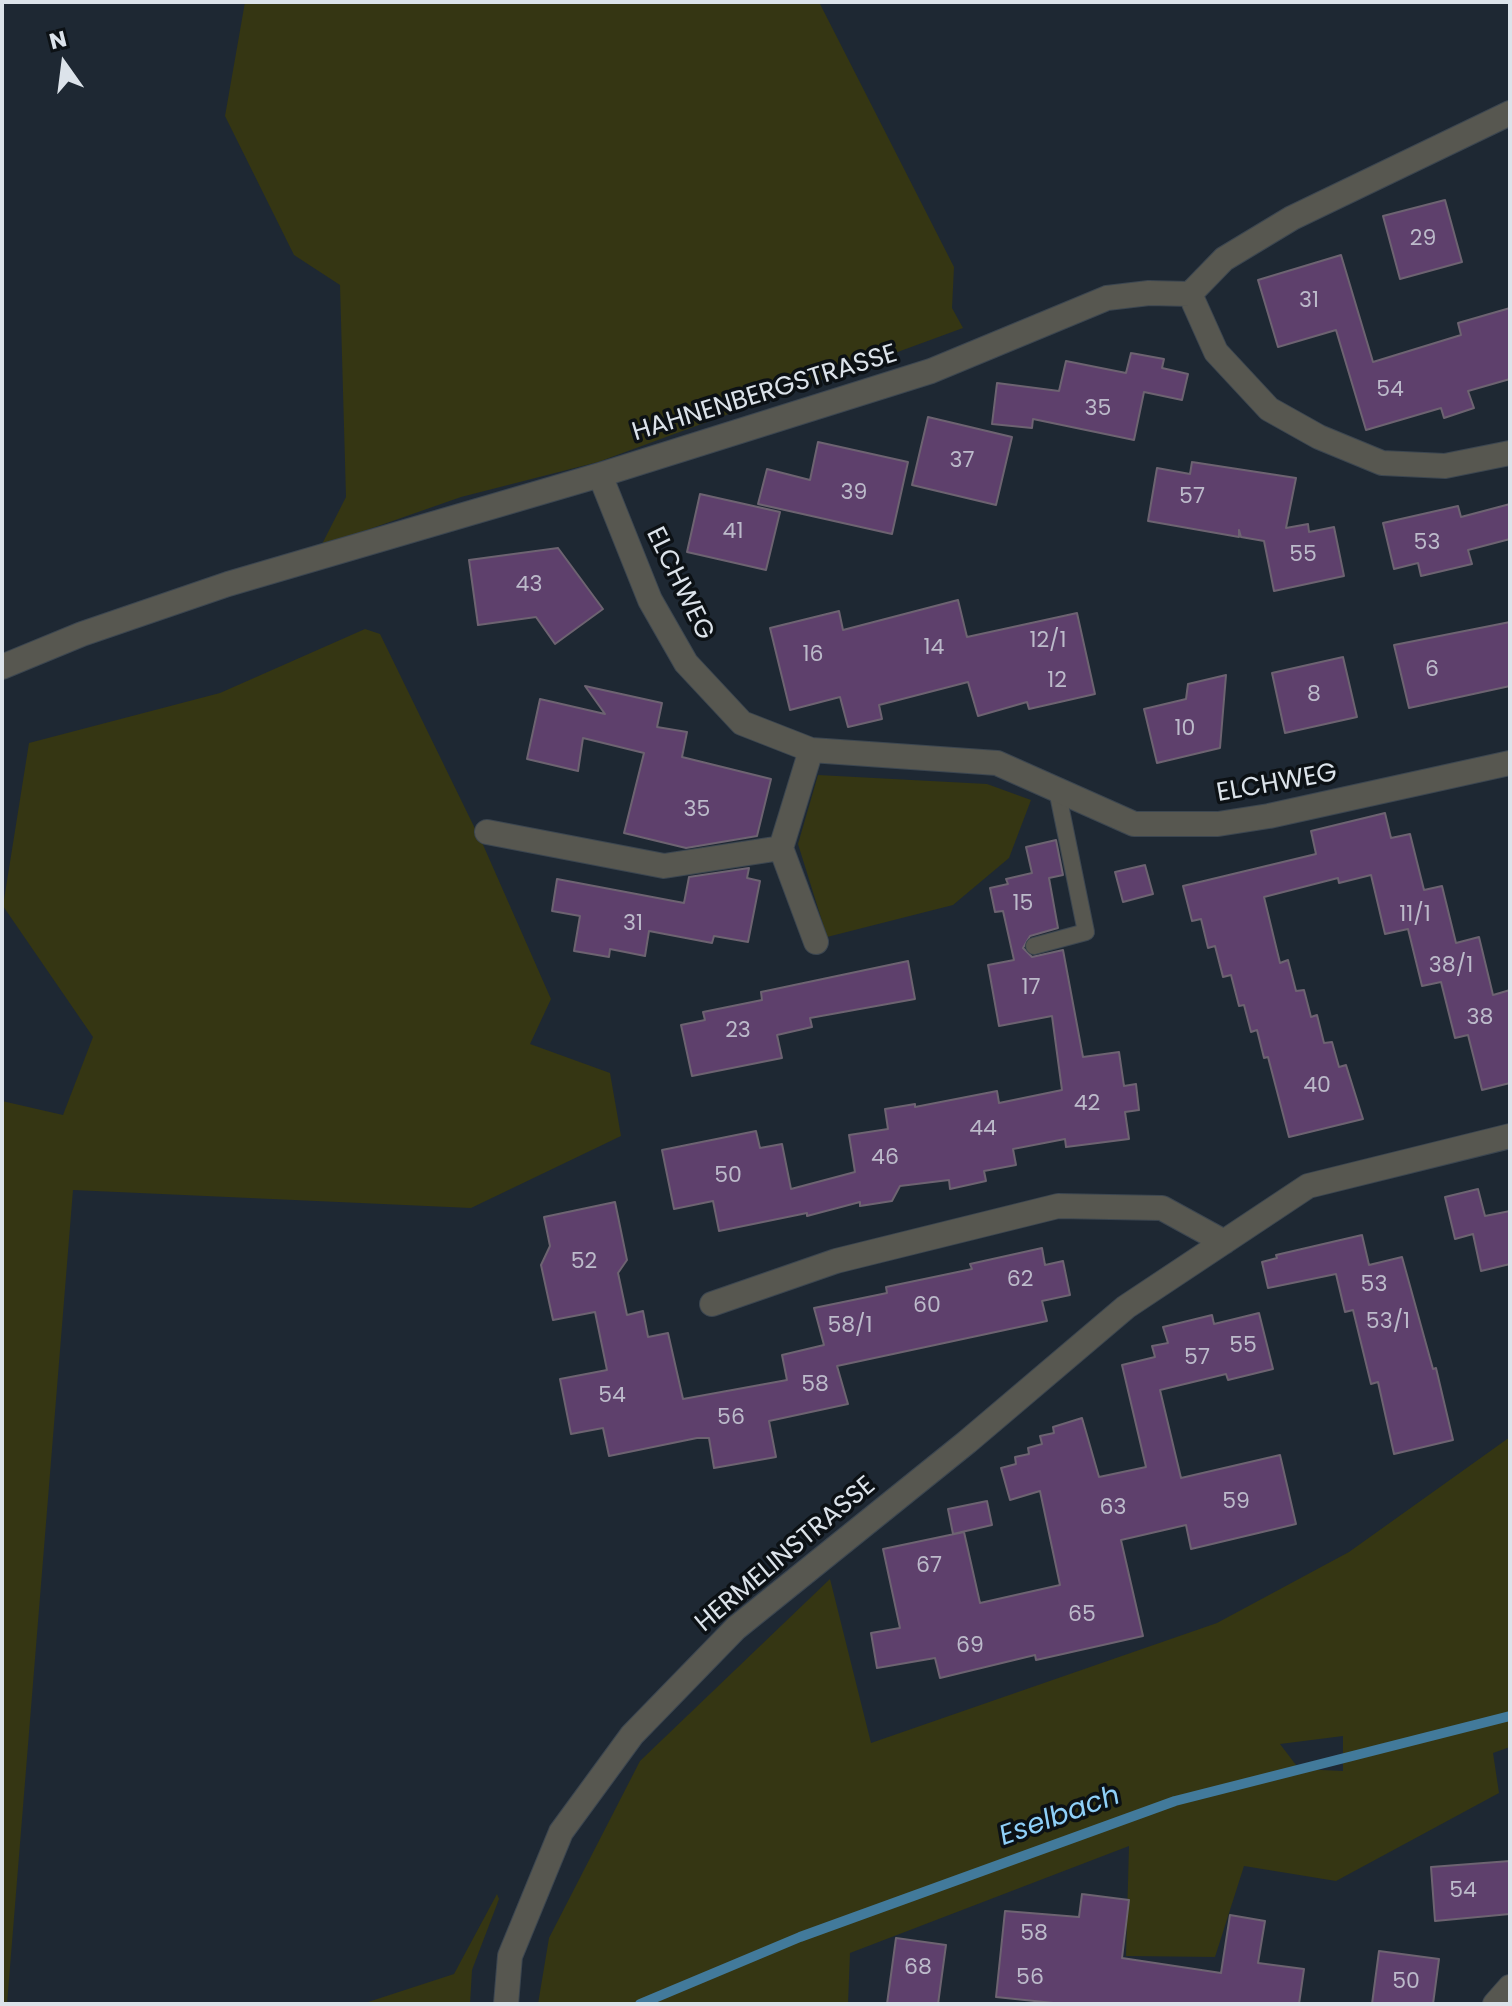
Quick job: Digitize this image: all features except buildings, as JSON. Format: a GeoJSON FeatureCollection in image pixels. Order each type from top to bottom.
{"type":"FeatureCollection","features":[{"type":"Feature","properties":{"kind":"street"},"geometry":{"type":"LineString","coordinates":[[1510,113],[1292,218],[1224,259],[1190,294],[1216,352],[1269,409],[1319,437],[1382,463],[1445,466],[1510,453]]}},
{"type":"Feature","properties":{"kind":"street","name":"HAHNENBERGSTRASSE"},"geometry":{"type":"LineString","coordinates":[[2,667],[96,628],[242,580],[600,475],[931,371],[1107,298],[1149,293],[1190,294]]}},
{"type":"Feature","properties":{"kind":"street","name":"ELCHWEG"},"geometry":{"type":"LineString","coordinates":[[600,475],[650,600],[686,663],[742,723],[811,750],[997,763],[1134,824],[1218,824],[1396,790],[1510,763]]}},
{"type":"Feature","properties":{"kind":"street"},"geometry":{"type":"LineString","coordinates":[[811,750],[781,848],[816,942]]}},
{"type":"Feature","properties":{"kind":"street"},"geometry":{"type":"LineString","coordinates":[[487,832],[664,866],[781,848]]}},
{"type":"Feature","properties":{"kind":"street","name":"HERMELINSTRASSE"},"geometry":{"type":"LineString","coordinates":[[506,2004],[510,1956],[561,1832],[632,1735],[736,1628],[967,1442],[1126,1307],[1308,1186],[1510,1136]]}},
{"type":"Feature","properties":{"kind":"street"},"geometry":{"type":"LineString","coordinates":[[712,1304],[836,1261],[1058,1206],[1162,1208],[1224,1242]]}},
{"type":"Feature","properties":{"kind":"street"},"geometry":{"type":"LineString","coordinates":[[1495,2004],[1510,1987]]}},
{"type":"Feature","properties":{"kind":"lane"},"geometry":{"type":"LineString","coordinates":[[1034,946],[1086,932],[1057,790]]}},
{"type":"Feature","properties":{"kind":"shaded area"},"geometry":{"type":"Polygon","coordinates":[[[245,2],[819,2],[954,267],[952,308],[963,328],[598,462],[461,497],[321,546],[346,497],[340,285],[294,255],[225,116],[245,2]]]}},
{"type":"Feature","properties":{"kind":"shaded area"},"geometry":{"type":"Polygon","coordinates":[[[365,629],[380,634],[484,847],[551,999],[530,1044],[610,1073],[621,1136],[471,1208],[73,1190],[7,2004],[2,2004],[2,1101],[63,1115],[93,1037],[3,906],[29,743],[220,693],[365,629]]]}},
{"type":"Feature","properties":{"kind":"shaded area"},"geometry":{"type":"Polygon","coordinates":[[[818,775],[987,784],[1031,800],[1009,858],[953,905],[827,937],[798,844],[818,775]]]}},
{"type":"Feature","properties":{"kind":"shaded area"},"geometry":{"type":"Polygon","coordinates":[[[1510,1437],[1510,1747],[1493,1753],[1499,1793],[1336,1881],[1244,1866],[1215,1957],[1126,1956],[1129,1846],[850,1953],[848,2004],[538,2004],[549,1938],[640,1761],[830,1579],[871,1743],[1217,1623],[1349,1552],[1510,1437]],[[1343,1736],[1280,1744],[1299,1769],[1343,1771],[1343,1736]]]}},
{"type":"Feature","properties":{"kind":"shaded area"},"geometry":{"type":"Polygon","coordinates":[[[497,1894],[499,1899],[472,1970],[470,2004],[362,2004],[454,1974],[497,1894]]]}},
{"type":"Feature","properties":{"kind":"waterway","name":"Eselbach"},"geometry":{"type":"LineString","coordinates":[[640,2004],[800,1937],[1175,1801],[1510,1716]]}}]}
